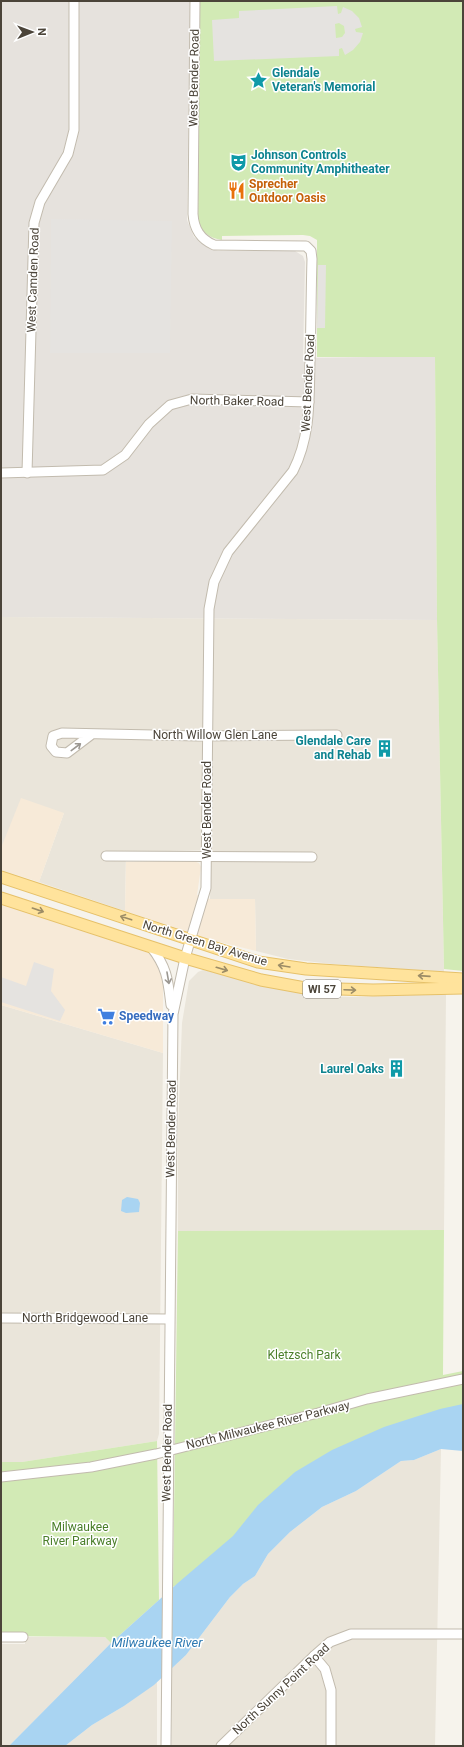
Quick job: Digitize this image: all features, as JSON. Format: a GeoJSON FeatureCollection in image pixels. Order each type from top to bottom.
{"type":"FeatureCollection","features":[{"type":"Feature","properties":{"kind":"main road","name":"North Green Bay Avenue"},"geometry":{"type":"LineString","coordinates":[[1,877],[258,962],[306,969],[463,979]]}},
{"type":"Feature","properties":{"kind":"main road","name":"North Green Bay Avenue"},"geometry":{"type":"LineString","coordinates":[[1,898],[185,958],[261,980],[305,988],[373,990],[463,988]]}},
{"type":"Feature","properties":{"kind":"street","name":"West Camden Road"},"geometry":{"type":"LineString","coordinates":[[27,472],[34,223],[40,202],[68,154],[74,130],[74,1]]}},
{"type":"Feature","properties":{"kind":"street","name":"West Bender Road"},"geometry":{"type":"LineString","coordinates":[[166,1746],[167,1451],[173,1014],[185,958],[204,895],[207,857],[209,609],[214,582],[228,552],[293,471],[301,456],[305,441],[309,402],[312,259],[309,247],[301,245],[214,244],[208,242],[198,234],[193,221],[195,1]]}},
{"type":"Feature","properties":{"kind":"street","name":"North Baker Road"},"geometry":{"type":"LineString","coordinates":[[1,473],[103,470],[125,454],[149,424],[170,404],[192,399],[309,402]]}},
{"type":"Feature","properties":{"kind":"street","name":"North Willow Glen Lane"},"geometry":{"type":"LineString","coordinates":[[92,734],[208,736],[337,735]]}},
{"type":"Feature","properties":{"kind":"street"},"geometry":{"type":"LineString","coordinates":[[106,856],[312,857]]}},
{"type":"Feature","properties":{"kind":"street"},"geometry":{"type":"LineString","coordinates":[[151,947],[160,958],[167,973],[173,1014]]}},
{"type":"Feature","properties":{"kind":"street","name":"North Bridgewood Lane"},"geometry":{"type":"LineString","coordinates":[[1,1318],[169,1319]]}},
{"type":"Feature","properties":{"kind":"street","name":"North Milwaukee River Parkway"},"geometry":{"type":"LineString","coordinates":[[1,1478],[91,1467],[167,1451],[318,1413],[367,1399],[463,1379]]}},
{"type":"Feature","properties":{"kind":"street","name":"North Sunny Point Road"},"geometry":{"type":"LineString","coordinates":[[221,1746],[330,1642],[351,1634],[463,1634]]}},
{"type":"Feature","properties":{"kind":"street"},"geometry":{"type":"LineString","coordinates":[[1,1637],[23,1637]]}},
{"type":"Feature","properties":{"kind":"street"},"geometry":{"type":"LineString","coordinates":[[314,1656],[325,1669],[331,1690],[331,1746]]}},
{"type":"Feature","properties":{"kind":"shaded area"},"geometry":{"type":"Polygon","coordinates":[[[1,1],[190,1],[187,220],[194,237],[210,249],[218,251],[295,251],[303,256],[305,262],[303,358],[435,356],[437,620],[1,617],[1,1]]]}},
{"type":"Feature","properties":{"kind":"shaded area"},"geometry":{"type":"Polygon","coordinates":[[[337,6],[338,14],[341,13],[343,7],[352,11],[359,18],[362,27],[355,29],[356,32],[363,33],[360,42],[353,50],[345,55],[342,48],[339,49],[339,56],[214,61],[212,20],[239,18],[239,11],[337,6]],[[339,23],[335,24],[336,38],[342,37],[345,33],[344,26],[339,23]]]}},
{"type":"Feature","properties":{"kind":"shaded area"},"geometry":{"type":"Polygon","coordinates":[[[51,219],[172,221],[170,353],[50,353],[51,219]]]}},
{"type":"Feature","properties":{"kind":"shaded area"},"geometry":{"type":"Polygon","coordinates":[[[318,265],[326,265],[325,328],[317,328],[318,265]]]}},
{"type":"Feature","properties":{"kind":"shaded area"},"geometry":{"type":"Polygon","coordinates":[[[1,617],[437,620],[444,972],[332,964],[288,959],[256,951],[255,899],[210,899],[211,850],[126,852],[125,911],[39,882],[64,813],[1,848],[1,617]]]}},
{"type":"Feature","properties":{"kind":"shaded area"},"geometry":{"type":"Polygon","coordinates":[[[21,798],[64,813],[39,882],[1,870],[1,848],[21,798]]]}},
{"type":"Feature","properties":{"kind":"shaded area"},"geometry":{"type":"Polygon","coordinates":[[[191,860],[199,863],[201,867],[197,895],[210,899],[255,899],[256,951],[216,941],[125,911],[126,862],[191,860]]]}},
{"type":"Feature","properties":{"kind":"shaded area"},"geometry":{"type":"Polygon","coordinates":[[[1,901],[142,949],[153,956],[159,965],[163,982],[163,1053],[1,1005],[1,901]]]}},
{"type":"Feature","properties":{"kind":"shaded area"},"geometry":{"type":"Polygon","coordinates":[[[34,962],[54,969],[51,991],[65,1010],[60,1021],[1,1002],[1,977],[26,986],[34,962]]]}},
{"type":"Feature","properties":{"kind":"shaded area"},"geometry":{"type":"Polygon","coordinates":[[[203,970],[285,990],[320,996],[350,997],[446,994],[444,1230],[178,1231],[178,1131],[182,1023],[189,981],[198,972],[203,970]]]}},
{"type":"Feature","properties":{"kind":"shaded area"},"geometry":{"type":"Polygon","coordinates":[[[1,1005],[163,1053],[159,1434],[157,1441],[22,1462],[1,1462],[1,1005]]]}},
{"type":"Feature","properties":{"kind":"shaded area"},"geometry":{"type":"Polygon","coordinates":[[[441,1449],[435,1746],[172,1746],[172,1668],[186,1655],[230,1597],[243,1584],[255,1576],[268,1554],[290,1532],[322,1507],[356,1491],[401,1461],[414,1460],[441,1449]]]}},
{"type":"Feature","properties":{"kind":"shaded area"},"geometry":{"type":"Polygon","coordinates":[[[25,1637],[105,1637],[111,1643],[9,1746],[1,1746],[1,1644],[25,1644],[25,1637]]]}},
{"type":"Feature","properties":{"kind":"shaded area"},"geometry":{"type":"Polygon","coordinates":[[[157,1682],[157,1746],[65,1746],[92,1725],[124,1706],[157,1682]]]}},
{"type":"Feature","properties":{"kind":"green space"},"geometry":{"type":"Polygon","coordinates":[[[200,1],[463,1],[463,971],[444,969],[437,620],[435,357],[317,357],[317,240],[310,236],[303,235],[222,236],[222,240],[213,238],[203,231],[198,218],[200,1]]]}},
{"type":"Feature","properties":{"kind":"green space","name":"Kletzsch Park"},"geometry":{"type":"Polygon","coordinates":[[[444,1230],[443,1375],[463,1371],[463,1429],[436,1432],[173,1587],[178,1231],[444,1230]]]}},
{"type":"Feature","properties":{"kind":"green space","name":"Milwaukee River Parkway"},"geometry":{"type":"Polygon","coordinates":[[[157,1441],[159,1600],[111,1643],[105,1637],[1,1636],[1,1462],[22,1462],[157,1441]]]}},
{"type":"Feature","properties":{"kind":"water"},"geometry":{"type":"Polygon","coordinates":[[[127,1197],[138,1199],[140,1203],[139,1212],[126,1213],[121,1211],[122,1200],[127,1197]]]}},
{"type":"Feature","properties":{"kind":"water","name":"Milwaukee River"},"geometry":{"type":"Polygon","coordinates":[[[463,1404],[463,1451],[441,1449],[414,1460],[401,1461],[356,1491],[322,1507],[290,1532],[268,1554],[255,1576],[243,1584],[230,1597],[186,1655],[154,1685],[124,1706],[92,1725],[65,1746],[9,1746],[111,1643],[233,1536],[258,1505],[295,1472],[332,1450],[384,1427],[440,1409],[463,1404]]]}},
{"type":"Feature","properties":{"kind":"place","name":"Glendale Veteran's Memorial"},"geometry":{"type":"Point","coordinates":[259,80]}},
{"type":"Feature","properties":{"kind":"place","name":"Johnson Controls Community Amphitheater"},"geometry":{"type":"Point","coordinates":[238,162]}},
{"type":"Feature","properties":{"kind":"place","name":"Sprecher Outdoor Oasis"},"geometry":{"type":"Point","coordinates":[236,191]}},
{"type":"Feature","properties":{"kind":"place","name":"Glendale Care and Rehab"},"geometry":{"type":"Point","coordinates":[384,748]}},
{"type":"Feature","properties":{"kind":"place","name":"Speedway"},"geometry":{"type":"Point","coordinates":[106,1016]}},
{"type":"Feature","properties":{"kind":"place","name":"Laurel Oaks"},"geometry":{"type":"Point","coordinates":[397,1069]}}]}
